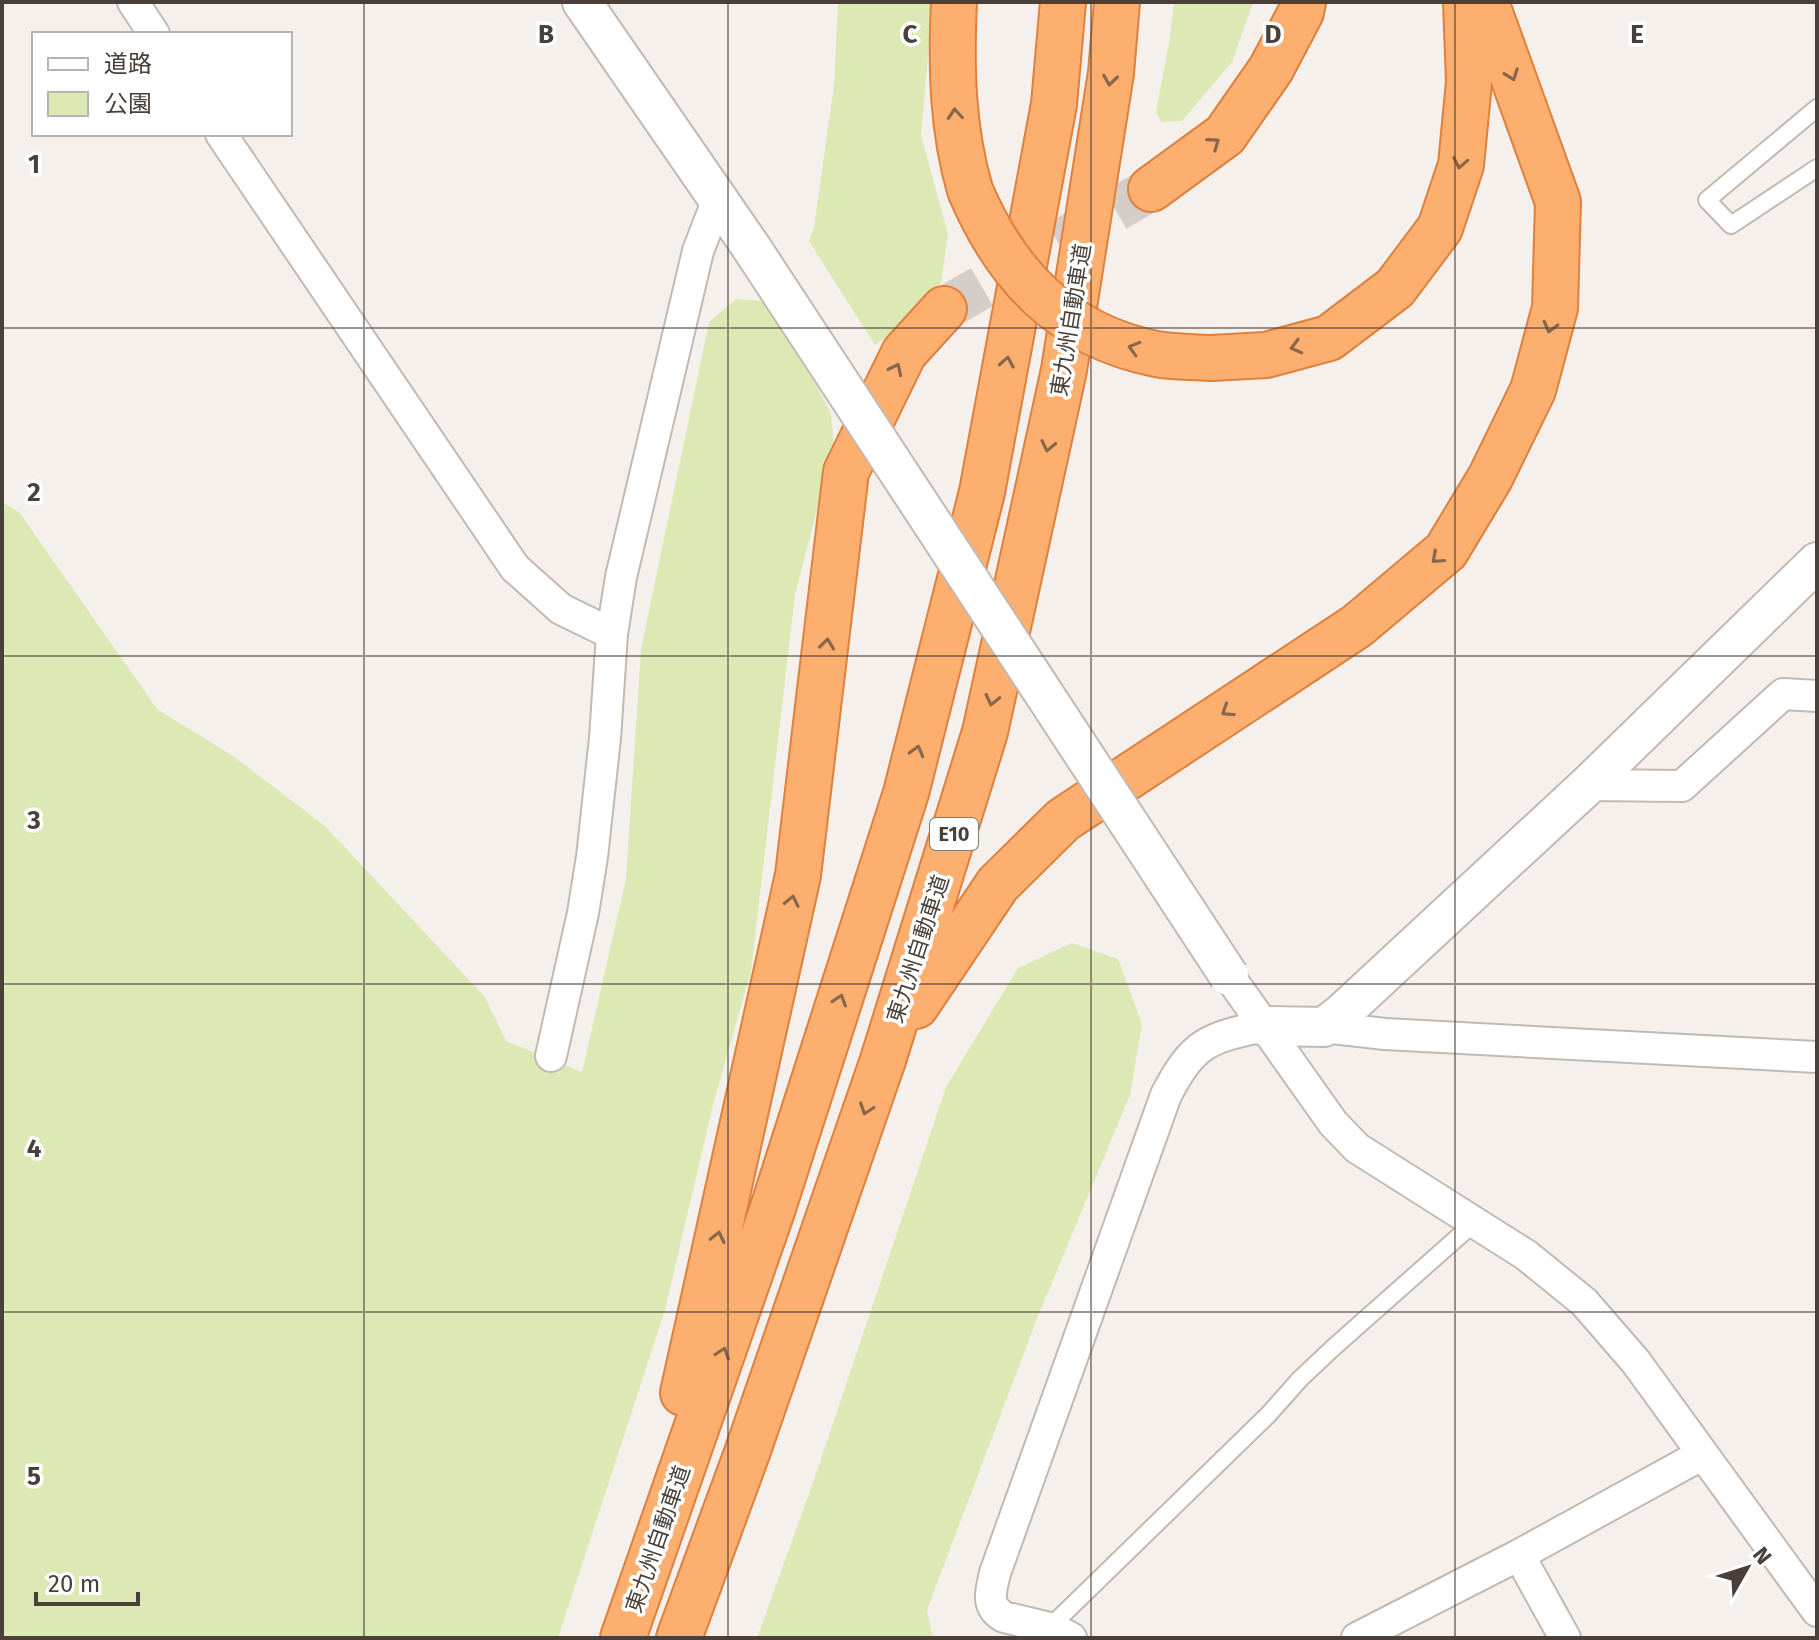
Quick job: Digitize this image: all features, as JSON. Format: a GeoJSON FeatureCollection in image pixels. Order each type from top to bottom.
{"type":"FeatureCollection","features":[{"type":"Feature","properties":{"kind":"highway"},"geometry":{"type":"LineString","coordinates":[[954,2],[954,114],[960,157],[970,190],[994,240],[1009,262],[1053,308],[1089,330],[1158,354],[1211,358],[1266,355],[1329,338],[1395,288],[1440,228],[1461,165],[1469,82],[1466,2]]}},
{"type":"Feature","properties":{"kind":"highway","name":"東九州自動車道"},"geometry":{"type":"LineString","coordinates":[[623,1638],[772,1211],[906,793],[985,478],[1054,104],[1063,2]]}},
{"type":"Feature","properties":{"kind":"highway","name":"東九州自動車道"},"geometry":{"type":"LineString","coordinates":[[679,1638],[747,1453],[883,1060],[985,732],[1064,370],[1111,73],[1117,2]]}},
{"type":"Feature","properties":{"kind":"highway"},"geometry":{"type":"LineString","coordinates":[[1151,189],[1225,135],[1271,69],[1301,12],[1303,2]]}},
{"type":"Feature","properties":{"kind":"highway"},"geometry":{"type":"LineString","coordinates":[[883,1060],[939,969],[998,884],[1063,820],[1357,626],[1446,551],[1490,478],[1533,390],[1555,308],[1558,202],[1486,2]]}},
{"type":"Feature","properties":{"kind":"highway"},"geometry":{"type":"LineString","coordinates":[[614,1638],[680,1406],[798,875],[846,472],[904,353],[944,309]]}},
{"type":"Feature","properties":{"kind":"street"},"geometry":{"type":"LineString","coordinates":[[133,2],[153,32]]}},
{"type":"Feature","properties":{"kind":"street"},"geometry":{"type":"LineString","coordinates":[[582,2],[751,247],[1229,976],[1333,1123],[1357,1148],[1526,1255],[1584,1302],[1636,1362],[1817,1611]]}},
{"type":"Feature","properties":{"kind":"street"},"geometry":{"type":"LineString","coordinates":[[222,136],[515,568],[561,609],[612,634]]}},
{"type":"Feature","properties":{"kind":"street"},"geometry":{"type":"LineString","coordinates":[[551,1056],[583,913],[592,857],[612,634],[621,577],[694,267],[718,199]]}},
{"type":"Feature","properties":{"kind":"street"},"geometry":{"type":"LineString","coordinates":[[1324,1027],[1352,1005],[1588,785],[1817,562]]}},
{"type":"Feature","properties":{"kind":"street"},"geometry":{"type":"LineString","coordinates":[[1588,785],[1682,786],[1783,694],[1817,696]]}},
{"type":"Feature","properties":{"kind":"street"},"geometry":{"type":"LineString","coordinates":[[1061,1633],[997,1613],[992,1607],[991,1589],[1166,1095],[1188,1058],[1209,1042],[1264,1026],[1324,1027],[1385,1034],[1817,1057]]}},
{"type":"Feature","properties":{"kind":"street"},"geometry":{"type":"LineString","coordinates":[[1357,1638],[1519,1555],[1701,1455]]}},
{"type":"Feature","properties":{"kind":"street"},"geometry":{"type":"LineString","coordinates":[[1519,1555],[1565,1638]]}},
{"type":"Feature","properties":{"kind":"lane"},"geometry":{"type":"LineString","coordinates":[[1817,108],[1707,200],[1731,225],[1817,168]]}},
{"type":"Feature","properties":{"kind":"lane"},"geometry":{"type":"LineString","coordinates":[[1061,1633],[1322,1357],[1474,1223]]}},
{"type":"Feature","properties":{"kind":"green space"},"geometry":{"type":"Polygon","coordinates":[[[838,2],[933,2],[921,135],[948,234],[941,283],[907,323],[875,345],[809,241],[814,227],[834,85],[838,2]]]}},
{"type":"Feature","properties":{"kind":"green space"},"geometry":{"type":"Polygon","coordinates":[[[1174,2],[1253,2],[1232,62],[1182,121],[1161,122],[1156,112],[1174,2]]]}},
{"type":"Feature","properties":{"kind":"green space"},"geometry":{"type":"Polygon","coordinates":[[[736,299],[762,301],[781,322],[831,413],[834,444],[795,595],[751,971],[713,1105],[665,1310],[558,1638],[2,1638],[2,502],[19,512],[157,709],[233,756],[325,826],[484,996],[506,1041],[582,1072],[626,879],[641,649],[709,322],[736,299]]]}},
{"type":"Feature","properties":{"kind":"green space"},"geometry":{"type":"Polygon","coordinates":[[[1072,943],[1118,959],[1142,1024],[1130,1095],[1036,1321],[927,1610],[933,1638],[757,1638],[815,1477],[946,1087],[1018,968],[1072,943]]]}},
{"type":"Feature","properties":{"kind":"tunnel"},"geometry":{"type":"LineString","coordinates":[[944,309],[1151,189]]}}]}
